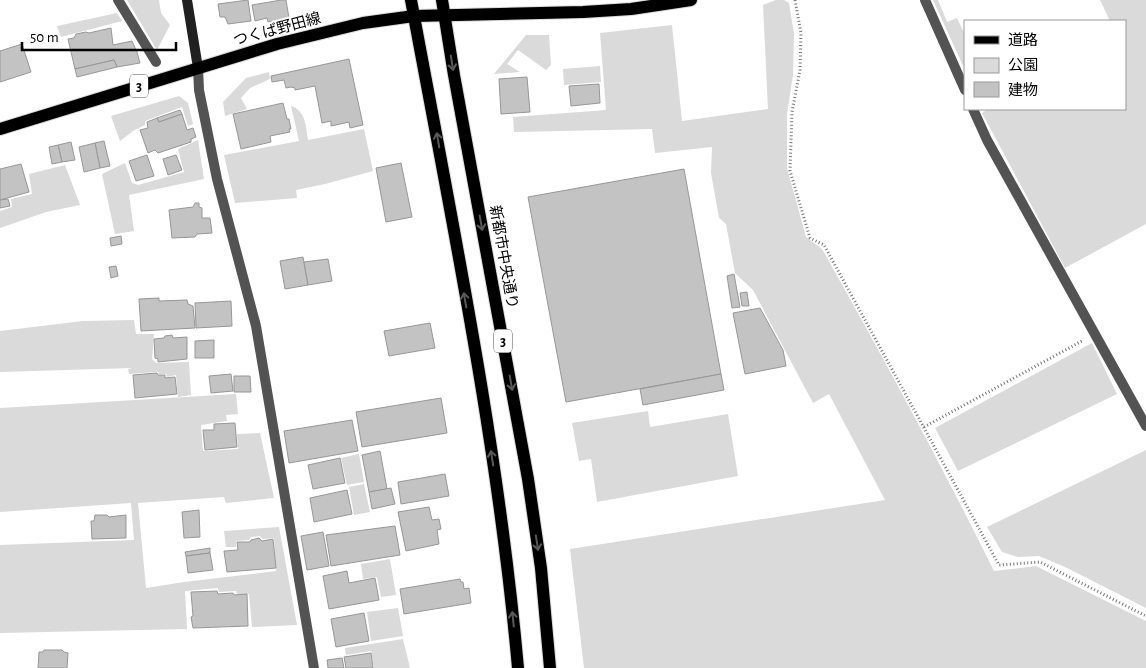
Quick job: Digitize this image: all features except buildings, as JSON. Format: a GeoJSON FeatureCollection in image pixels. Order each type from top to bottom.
{"type":"FeatureCollection","features":[{"type":"Feature","properties":{"kind":"main road"},"geometry":{"type":"LineString","coordinates":[[412,0],[414,16]]}},
{"type":"Feature","properties":{"kind":"main road","name":"新都市中央通り"},"geometry":{"type":"LineString","coordinates":[[442,0],[528,479],[541,568],[550,668]]}},
{"type":"Feature","properties":{"kind":"main road","name":"つくば野田線"},"geometry":{"type":"LineString","coordinates":[[0,129],[287,42],[363,23],[414,16],[631,9],[691,0]]}},
{"type":"Feature","properties":{"kind":"main road","name":"3"},"geometry":{"type":"LineString","coordinates":[[414,16],[431,98],[496,482],[508,570],[518,668]]}},
{"type":"Feature","properties":{"kind":"street"},"geometry":{"type":"LineString","coordinates":[[118,0],[156,62]]}},
{"type":"Feature","properties":{"kind":"street"},"geometry":{"type":"LineString","coordinates":[[187,0],[198,68],[199,90],[217,179],[256,326],[314,668]]}},
{"type":"Feature","properties":{"kind":"street"},"geometry":{"type":"LineString","coordinates":[[925,0],[964,88]]}},
{"type":"Feature","properties":{"kind":"street"},"geometry":{"type":"LineString","coordinates":[[973,110],[987,140],[1146,426]]}},
{"type":"Feature","properties":{"kind":"path"},"geometry":{"type":"LineString","coordinates":[[795,0],[801,33],[800,70],[792,112],[790,171],[810,238],[824,245],[999,565],[1040,562],[1146,616]]}},
{"type":"Feature","properties":{"kind":"path"},"geometry":{"type":"LineString","coordinates":[[924,427],[1095,334]]}},
{"type":"Feature","properties":{"kind":"green space"},"geometry":{"type":"Polygon","coordinates":[[[127,0],[159,0],[161,13],[170,25],[157,50],[127,0]]]}},
{"type":"Feature","properties":{"kind":"green space"},"geometry":{"type":"Polygon","coordinates":[[[776,0],[784,0],[789,3],[794,34],[793,75],[787,114],[787,168],[806,237],[822,249],[932,449],[994,571],[1036,566],[1146,621],[1146,668],[584,668],[570,549],[885,500],[829,394],[813,403],[753,290],[735,273],[726,224],[719,218],[711,173],[712,147],[655,153],[652,129],[514,132],[513,117],[606,110],[600,33],[672,25],[682,121],[768,109],[763,5],[776,0]]]}},
{"type":"Feature","properties":{"kind":"green space"},"geometry":{"type":"Polygon","coordinates":[[[933,0],[938,0],[947,22],[957,18],[964,33],[964,68],[933,0]]]}},
{"type":"Feature","properties":{"kind":"green space"},"geometry":{"type":"Polygon","coordinates":[[[1100,0],[1146,0],[1146,224],[1065,268],[982,113],[986,110],[1126,110],[1126,20],[1110,20],[1100,0]]]}},
{"type":"Feature","properties":{"kind":"green space"},"geometry":{"type":"Polygon","coordinates":[[[117,13],[122,21],[61,37],[57,26],[117,13]]]}},
{"type":"Feature","properties":{"kind":"green space"},"geometry":{"type":"Polygon","coordinates":[[[526,35],[549,35],[551,65],[546,70],[518,50],[507,64],[520,72],[494,74],[526,35]]]}},
{"type":"Feature","properties":{"kind":"green space"},"geometry":{"type":"Polygon","coordinates":[[[600,66],[601,82],[564,85],[563,69],[600,66]]]}},
{"type":"Feature","properties":{"kind":"green space"},"geometry":{"type":"Polygon","coordinates":[[[269,72],[270,79],[250,88],[241,98],[247,109],[225,116],[223,102],[246,78],[269,72]]]}},
{"type":"Feature","properties":{"kind":"green space"},"geometry":{"type":"Polygon","coordinates":[[[179,96],[188,103],[193,124],[188,126],[182,107],[145,121],[145,125],[120,141],[111,116],[179,96]]]}},
{"type":"Feature","properties":{"kind":"green space"},"geometry":{"type":"Polygon","coordinates":[[[291,106],[296,108],[302,116],[306,125],[308,140],[364,129],[373,171],[296,190],[297,198],[235,203],[224,155],[299,141],[291,106]]]}},
{"type":"Feature","properties":{"kind":"green space"},"geometry":{"type":"Polygon","coordinates":[[[198,140],[204,179],[129,195],[134,231],[115,234],[102,174],[125,163],[132,183],[138,185],[184,172],[178,149],[198,140]]]}},
{"type":"Feature","properties":{"kind":"green space"},"geometry":{"type":"Polygon","coordinates":[[[65,165],[80,205],[46,212],[0,228],[0,211],[12,207],[11,199],[32,194],[29,174],[65,165]]]}},
{"type":"Feature","properties":{"kind":"green space"},"geometry":{"type":"Polygon","coordinates":[[[134,320],[136,334],[154,334],[152,359],[156,363],[189,362],[191,395],[178,397],[176,375],[167,377],[166,374],[159,374],[158,372],[129,374],[128,369],[132,368],[0,372],[0,331],[83,321],[134,320]]]}},
{"type":"Feature","properties":{"kind":"green space"},"geometry":{"type":"Polygon","coordinates":[[[1092,343],[1117,394],[958,471],[935,428],[1092,343]]]}},
{"type":"Feature","properties":{"kind":"green space"},"geometry":{"type":"Polygon","coordinates":[[[236,394],[238,414],[226,415],[227,421],[201,425],[203,451],[238,449],[237,434],[260,433],[274,498],[226,503],[224,497],[138,503],[146,588],[276,571],[274,538],[251,537],[249,540],[236,541],[236,547],[226,547],[224,531],[279,527],[297,625],[252,627],[249,594],[237,594],[236,591],[219,592],[218,588],[185,591],[187,629],[0,633],[0,545],[134,540],[131,503],[0,512],[0,408],[236,394]]]}},
{"type":"Feature","properties":{"kind":"green space"},"geometry":{"type":"Polygon","coordinates":[[[648,411],[650,427],[728,414],[738,476],[597,502],[591,459],[579,461],[572,423],[648,411]]]}},
{"type":"Feature","properties":{"kind":"green space"},"geometry":{"type":"Polygon","coordinates":[[[1146,450],[1146,608],[1039,556],[1018,557],[1002,552],[987,527],[1146,450]]]}},
{"type":"Feature","properties":{"kind":"green space"},"geometry":{"type":"Polygon","coordinates":[[[359,454],[364,482],[347,485],[341,458],[359,454]]]}},
{"type":"Feature","properties":{"kind":"green space"},"geometry":{"type":"Polygon","coordinates":[[[364,484],[370,512],[354,515],[349,487],[364,484]]]}},
{"type":"Feature","properties":{"kind":"green space"},"geometry":{"type":"Polygon","coordinates":[[[390,559],[396,595],[381,597],[377,577],[363,579],[361,564],[390,559]]]}},
{"type":"Feature","properties":{"kind":"green space"},"geometry":{"type":"Polygon","coordinates":[[[398,608],[403,636],[371,641],[367,612],[398,608]]]}},
{"type":"Feature","properties":{"kind":"green space"},"geometry":{"type":"Polygon","coordinates":[[[403,639],[410,668],[374,668],[371,651],[346,655],[345,648],[403,639]]]}}]}
